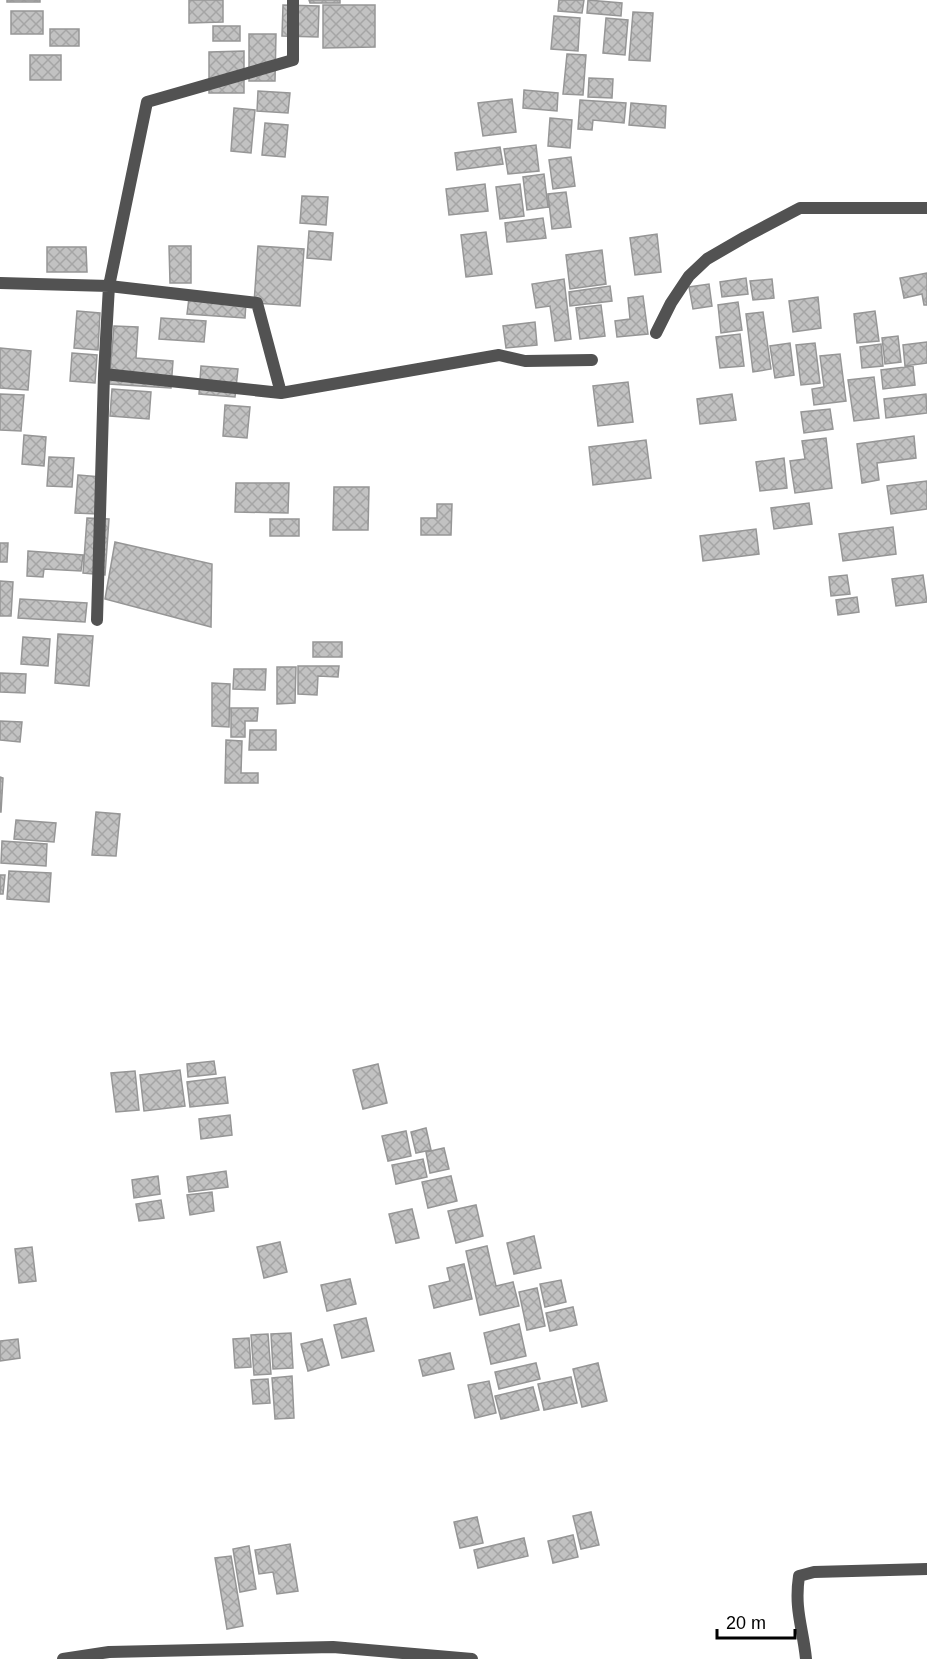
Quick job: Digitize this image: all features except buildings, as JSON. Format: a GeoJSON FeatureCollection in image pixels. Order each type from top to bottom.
{"type":"FeatureCollection","features":[{"type":"Feature","properties":{"kind":"street"},"geometry":{"type":"LineString","coordinates":[[97,620],[104,374],[109,286],[147,102],[293,60],[293,0]]}},
{"type":"Feature","properties":{"kind":"street"},"geometry":{"type":"LineString","coordinates":[[656,333],[671,303],[689,276],[707,259],[800,208],[927,208]]}},
{"type":"Feature","properties":{"kind":"street"},"geometry":{"type":"LineString","coordinates":[[0,283],[109,286],[256,303],[281,393]]}},
{"type":"Feature","properties":{"kind":"street"},"geometry":{"type":"LineString","coordinates":[[104,374],[281,393],[499,355],[525,361],[591,360]]}},
{"type":"Feature","properties":{"kind":"street"},"geometry":{"type":"LineString","coordinates":[[806,1659],[796,1593],[799,1576],[814,1572],[927,1569]]}},
{"type":"Feature","properties":{"kind":"street"},"geometry":{"type":"LineString","coordinates":[[63,1659],[109,1652],[333,1647],[472,1659]]}}]}
